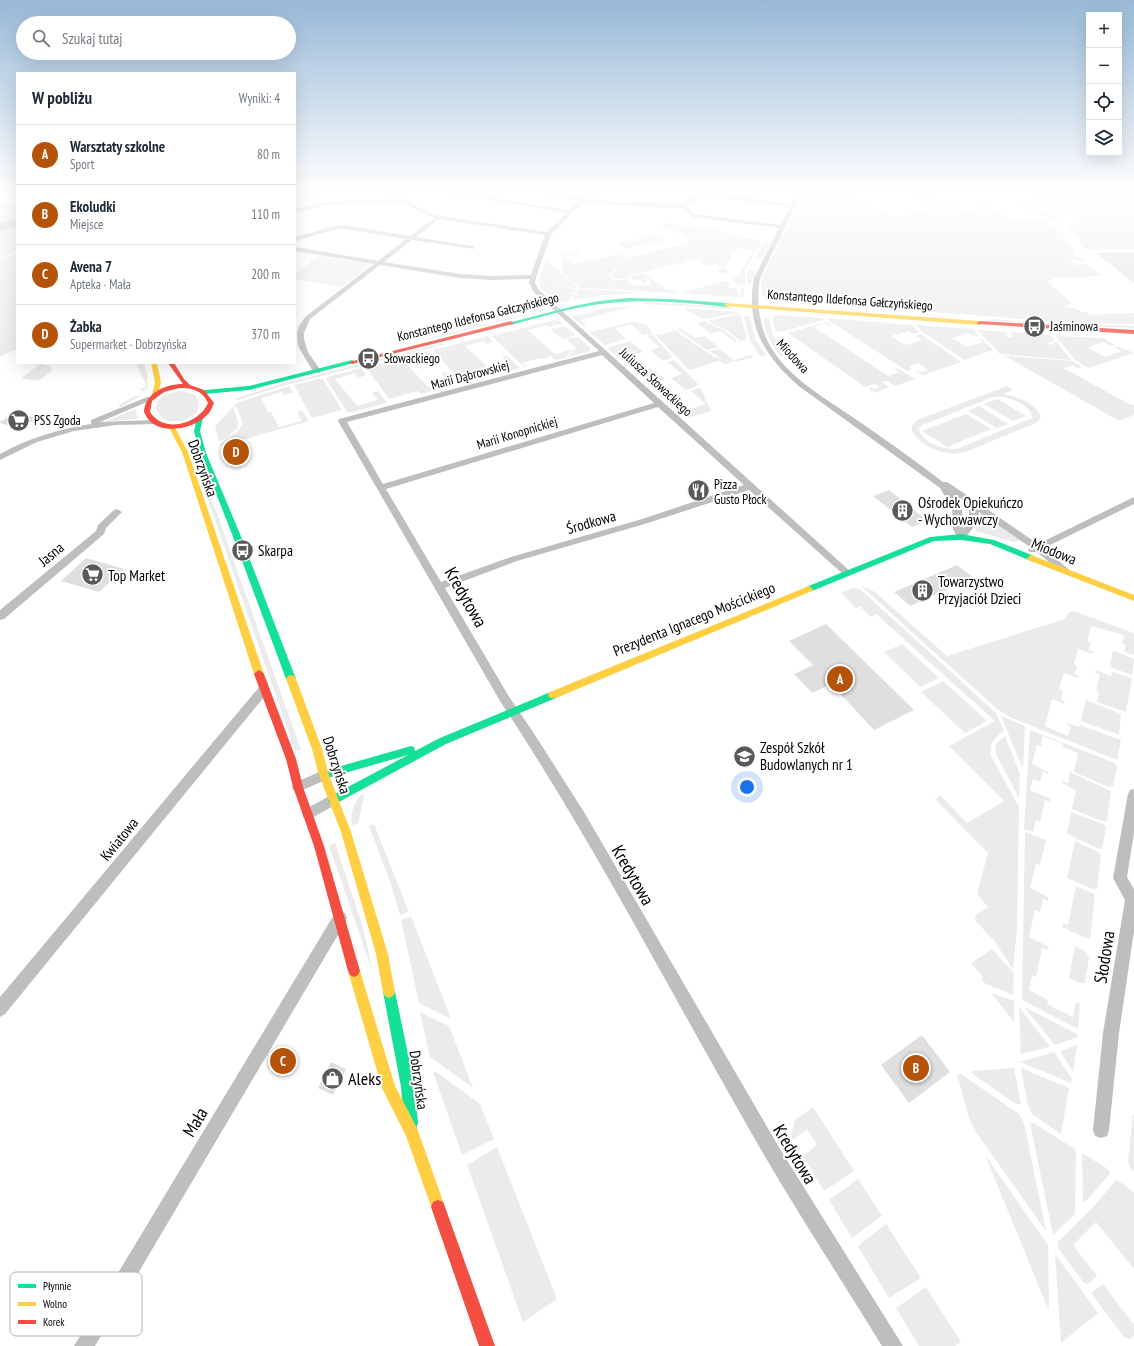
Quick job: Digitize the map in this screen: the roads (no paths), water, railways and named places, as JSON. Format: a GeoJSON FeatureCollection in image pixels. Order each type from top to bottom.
{"type":"FeatureCollection","features":[{"type":"Feature","properties":{"kind":"street"},"geometry":{"type":"LineString","coordinates":[[324,254],[468,277],[533,278],[541,254]]}},
{"type":"Feature","properties":{"kind":"street"},"geometry":{"type":"LineString","coordinates":[[317,371],[302,346],[300,338],[303,325],[311,315],[391,254]]}},
{"type":"Feature","properties":{"kind":"street","name":"Miodowa"},"geometry":{"type":"LineString","coordinates":[[769,254],[757,278],[755,290],[757,322],[762,340],[768,350],[781,366],[816,395],[925,472]]}},
{"type":"Feature","properties":{"kind":"street","name":"Juliusza Słowackiego"},"geometry":{"type":"LineString","coordinates":[[533,278],[532,283],[536,291],[847,573]]}},
{"type":"Feature","properties":{"kind":"street","name":"Konstantego Ildefonsa Gałczyńskiego"},"geometry":{"type":"LineString","coordinates":[[205,392],[249,388],[596,302],[642,299],[1100,330],[1134,331]]}},
{"type":"Feature","properties":{"kind":"street","name":"Marii Dąbrowskiej"},"geometry":{"type":"LineString","coordinates":[[342,421],[604,352]]}},
{"type":"Feature","properties":{"kind":"street"},"geometry":{"type":"LineString","coordinates":[[154,364],[159,379],[159,388],[147,410],[149,416],[154,422]]}},
{"type":"Feature","properties":{"kind":"street"},"geometry":{"type":"LineString","coordinates":[[173,364],[182,380],[188,386]]}},
{"type":"Feature","properties":{"kind":"street"},"geometry":{"type":"LineString","coordinates":[[0,457],[30,442],[75,430],[125,422],[154,422],[164,426],[186,424],[200,418],[211,407],[211,400],[205,392],[198,388],[188,386],[170,388],[153,397],[75,430]]}},
{"type":"Feature","properties":{"kind":"street","name":"Konstantego Ildefonsa Gałczyńskiego"},"geometry":{"type":"LineString","coordinates":[[211,407],[249,388]]}},
{"type":"Feature","properties":{"kind":"street","name":"Marii Konopnickiej"},"geometry":{"type":"LineString","coordinates":[[382,487],[659,404]]}},
{"type":"Feature","properties":{"kind":"street","name":"Dobrzyńska"},"geometry":{"type":"LineString","coordinates":[[200,418],[197,431],[202,453],[236,534],[318,749],[324,775],[346,832],[382,954],[408,1087],[412,1133]]}},
{"type":"Feature","properties":{"kind":"street","name":"Kredytowa"},"geometry":{"type":"LineString","coordinates":[[342,421],[382,487],[512,712],[531,738],[579,816],[774,1155],[893,1346]]}},
{"type":"Feature","properties":{"kind":"street","name":"Dobrzyńska"},"geometry":{"type":"LineString","coordinates":[[171,426],[185,452],[264,689],[288,750],[298,787],[319,846],[389,1088],[412,1133],[486,1346]]}},
{"type":"Feature","properties":{"kind":"street"},"geometry":{"type":"LineString","coordinates":[[925,472],[943,486],[952,498],[957,509],[957,530],[960,537],[974,520],[975,511],[973,502]]}},
{"type":"Feature","properties":{"kind":"street"},"geometry":{"type":"LineString","coordinates":[[925,472],[973,502],[1038,548],[1064,570]]}},
{"type":"Feature","properties":{"kind":"street","name":"Środkowa"},"geometry":{"type":"LineString","coordinates":[[439,586],[514,559],[645,521],[751,486]]}},
{"type":"Feature","properties":{"kind":"street"},"geometry":{"type":"LineString","coordinates":[[1023,554],[1134,500]]}},
{"type":"Feature","properties":{"kind":"street","name":"Jasna"},"geometry":{"type":"LineString","coordinates":[[0,616],[101,532],[101,527],[117,512]]}},
{"type":"Feature","properties":{"kind":"street","name":"Miodowa"},"geometry":{"type":"LineString","coordinates":[[960,537],[991,542],[1134,598]]}},
{"type":"Feature","properties":{"kind":"street","name":"Prezydenta Ignacego Mościckiego"},"geometry":{"type":"LineString","coordinates":[[308,814],[443,741],[927,541],[939,538],[960,537]]}},
{"type":"Feature","properties":{"kind":"street","name":"Kwiatowa"},"geometry":{"type":"LineString","coordinates":[[0,1009],[264,689]]}},
{"type":"Feature","properties":{"kind":"street","name":"Prezydenta Ignacego Mościckiego"},"geometry":{"type":"LineString","coordinates":[[298,787],[324,775],[443,741]]}},
{"type":"Feature","properties":{"kind":"street","name":"Słodowa"},"geometry":{"type":"LineString","coordinates":[[1101,1130],[1112,1032],[1132,899],[1120,878],[1134,794]]}},
{"type":"Feature","properties":{"kind":"street","name":"Mała"},"geometry":{"type":"LineString","coordinates":[[128,1272],[340,918]]}},
{"type":"Feature","properties":{"kind":"street","name":"Mała"},"geometry":{"type":"LineString","coordinates":[[84,1346],[90,1336]]}},
{"type":"Feature","properties":{"kind":"place","name":"Jaśminowa"},"geometry":{"type":"Point","coordinates":[1034,326]}},
{"type":"Feature","properties":{"kind":"place","name":"Słowackiego"},"geometry":{"type":"Point","coordinates":[368,358]}},
{"type":"Feature","properties":{"kind":"place","name":"PSS Zgoda"},"geometry":{"type":"Point","coordinates":[18,420]}},
{"type":"Feature","properties":{"kind":"place","name":"Żabka"},"geometry":{"type":"Point","coordinates":[236,452]}},
{"type":"Feature","properties":{"kind":"place","name":"Pizza Gusto Płock"},"geometry":{"type":"Point","coordinates":[699,491]}},
{"type":"Feature","properties":{"kind":"place","name":"Ośrodek Opiekuńczo - Wychowawczy"},"geometry":{"type":"Point","coordinates":[903,511]}},
{"type":"Feature","properties":{"kind":"place","name":"Skarpa"},"geometry":{"type":"Point","coordinates":[242,550]}},
{"type":"Feature","properties":{"kind":"place","name":"Top Market"},"geometry":{"type":"Point","coordinates":[92,575]}},
{"type":"Feature","properties":{"kind":"place","name":"Towarzystwo Przyjaciół Dzieci"},"geometry":{"type":"Point","coordinates":[923,590]}},
{"type":"Feature","properties":{"kind":"place","name":"Warsztaty szkolne"},"geometry":{"type":"Point","coordinates":[840,679]}},
{"type":"Feature","properties":{"kind":"place","name":"Zespół Szkół Budowlanych nr 1"},"geometry":{"type":"Point","coordinates":[744,756]}},
{"type":"Feature","properties":{"kind":"place","name":"Avena 7"},"geometry":{"type":"Point","coordinates":[283,1061]}},
{"type":"Feature","properties":{"kind":"place","name":"Ekoludki"},"geometry":{"type":"Point","coordinates":[916,1068]}},
{"type":"Feature","properties":{"kind":"place","name":"Aleks"},"geometry":{"type":"Point","coordinates":[332,1078]}}]}
